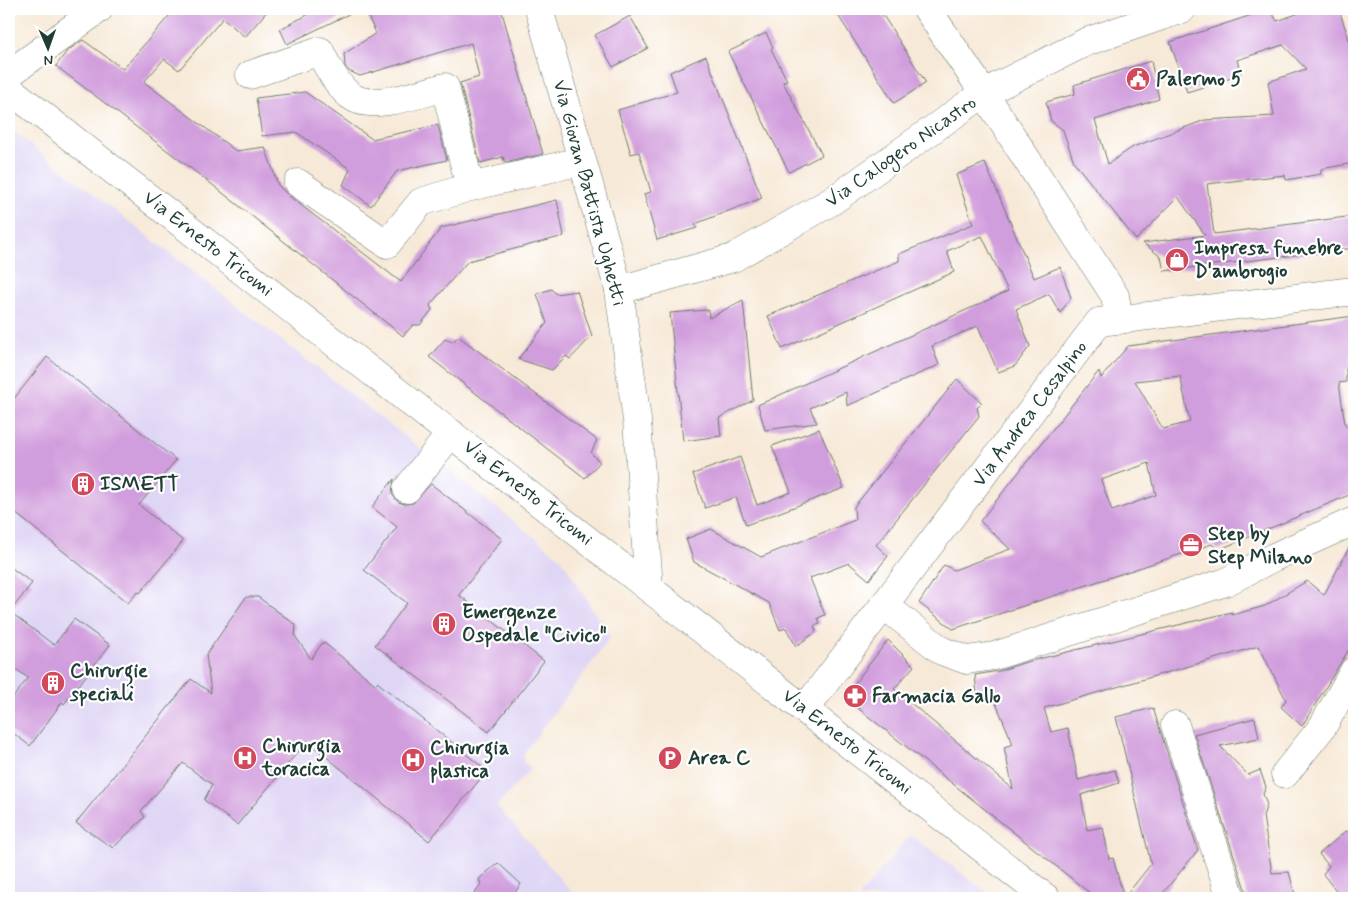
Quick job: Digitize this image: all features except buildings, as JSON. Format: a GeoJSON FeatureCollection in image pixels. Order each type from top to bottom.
{"type":"FeatureCollection","features":[{"type":"Feature","properties":{"kind":"street"},"geometry":{"type":"LineString","coordinates":[[9,74],[99,9]]}},
{"type":"Feature","properties":{"kind":"street","name":"Via Giovan Battista Ughetti"},"geometry":{"type":"LineString","coordinates":[[540,9],[581,161],[619,290],[637,420],[649,588]]}},
{"type":"Feature","properties":{"kind":"street"},"geometry":{"type":"LineString","coordinates":[[927,9],[984,92],[1115,296],[1119,320]]}},
{"type":"Feature","properties":{"kind":"street","name":"Via Calogero Nicastro"},"geometry":{"type":"LineString","coordinates":[[619,290],[733,258],[782,232],[832,201],[984,92],[1086,42],[1182,9]]}},
{"type":"Feature","properties":{"kind":"street"},"geometry":{"type":"LineString","coordinates":[[250,75],[320,52],[328,71],[354,99],[383,103],[445,87],[470,187]]}},
{"type":"Feature","properties":{"kind":"street","name":"Via Ernesto Tricomi"},"geometry":{"type":"LineString","coordinates":[[9,89],[1046,898]]}},
{"type":"Feature","properties":{"kind":"street"},"geometry":{"type":"LineString","coordinates":[[298,183],[387,244],[421,202],[470,187],[581,161]]}},
{"type":"Feature","properties":{"kind":"street","name":"Via Andrea Cesalpino"},"geometry":{"type":"LineString","coordinates":[[805,709],[1099,322],[1354,291]]}},
{"type":"Feature","properties":{"kind":"street"},"geometry":{"type":"LineString","coordinates":[[407,489],[451,433]]}},
{"type":"Feature","properties":{"kind":"street"},"geometry":{"type":"LineString","coordinates":[[884,605],[942,651],[967,660],[994,656],[1226,582],[1274,557],[1354,521]]}},
{"type":"Feature","properties":{"kind":"street"},"geometry":{"type":"LineString","coordinates":[[1285,774],[1323,726],[1354,672]]}},
{"type":"Feature","properties":{"kind":"street"},"geometry":{"type":"LineString","coordinates":[[1176,726],[1231,898]]}},
{"type":"Feature","properties":{"kind":"shaded area"},"geometry":{"type":"Polygon","coordinates":[[[9,128],[561,558],[610,638],[524,753],[523,762],[531,768],[497,806],[577,898],[9,898],[9,128]]]}},
{"type":"Feature","properties":{"kind":"shaded area"},"geometry":{"type":"Polygon","coordinates":[[[910,835],[960,872],[994,898],[858,898],[910,835]]]}},
{"type":"Feature","properties":{"kind":"place","name":"Palermo 5"},"geometry":{"type":"Point","coordinates":[1138,79]}},
{"type":"Feature","properties":{"kind":"place","name":"Impresa funebre D'ambrogio"},"geometry":{"type":"Point","coordinates":[1177,260]}},
{"type":"Feature","properties":{"kind":"place","name":"ISMETT"},"geometry":{"type":"Point","coordinates":[83,484]}},
{"type":"Feature","properties":{"kind":"place","name":"Step by Step Milano"},"geometry":{"type":"Point","coordinates":[1191,545]}},
{"type":"Feature","properties":{"kind":"place","name":"Emergenze Ospedale \"Civico\""},"geometry":{"type":"Point","coordinates":[444,624]}},
{"type":"Feature","properties":{"kind":"place","name":"Chirurgie speciali"},"geometry":{"type":"Point","coordinates":[53,683]}},
{"type":"Feature","properties":{"kind":"place","name":"Farmacia Gallo"},"geometry":{"type":"Point","coordinates":[855,696]}},
{"type":"Feature","properties":{"kind":"place","name":"Chirurgia toracica"},"geometry":{"type":"Point","coordinates":[245,758]}},
{"type":"Feature","properties":{"kind":"place","name":"Area C"},"geometry":{"type":"Point","coordinates":[670,758]}},
{"type":"Feature","properties":{"kind":"place","name":"Chirurgia plastica"},"geometry":{"type":"Point","coordinates":[413,760]}}]}
